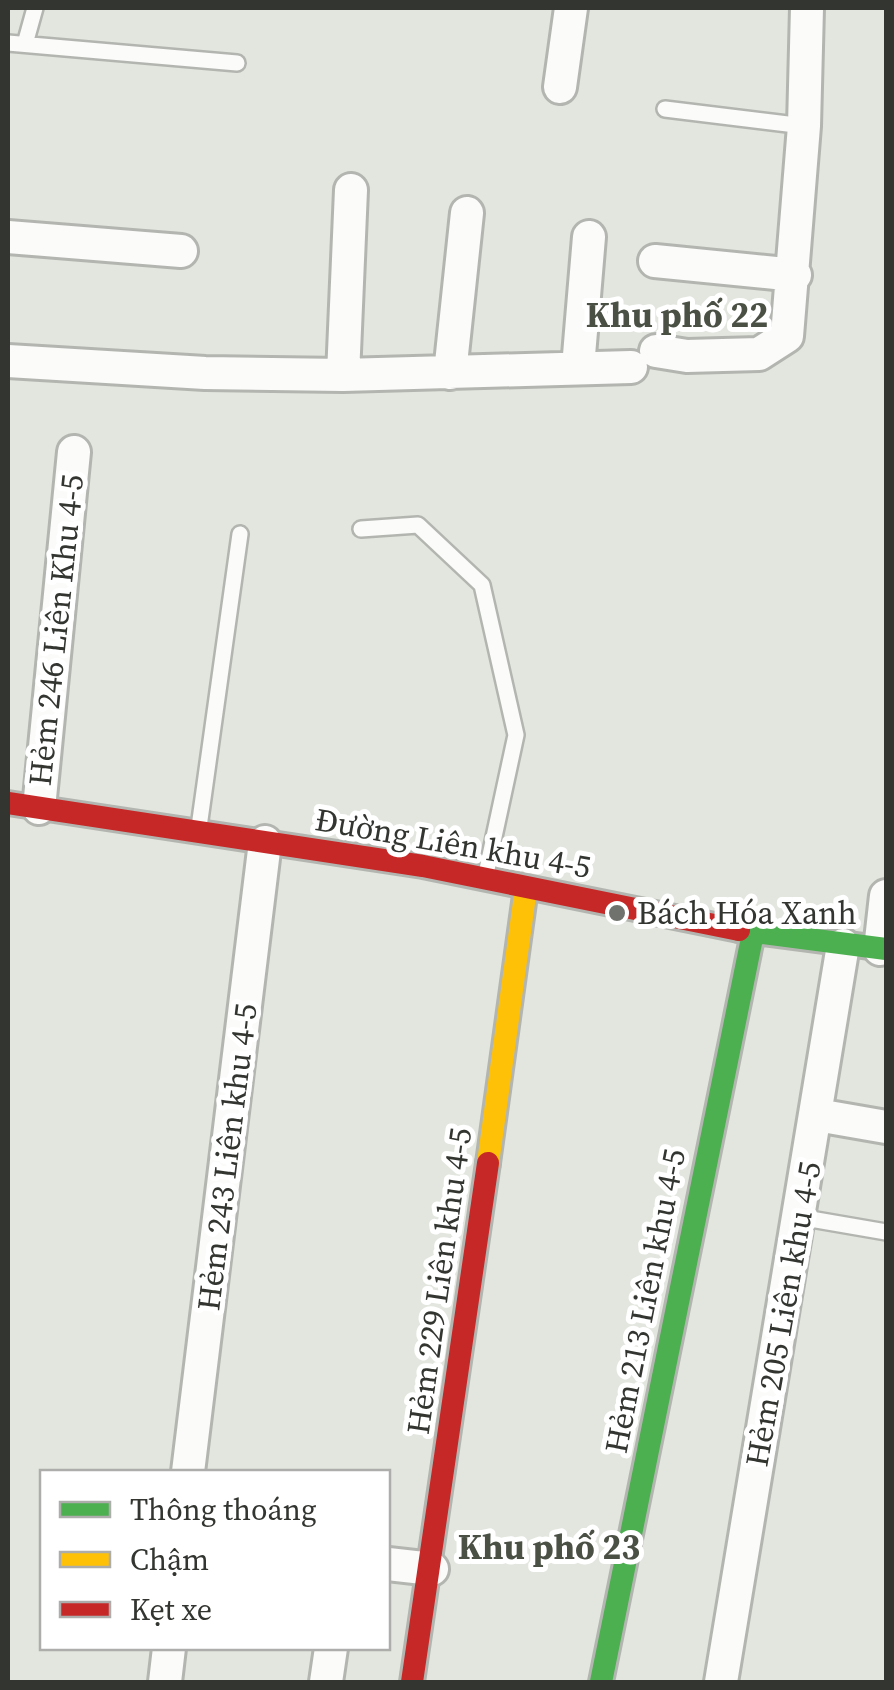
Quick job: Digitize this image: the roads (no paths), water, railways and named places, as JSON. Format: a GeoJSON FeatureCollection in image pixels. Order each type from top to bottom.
{"type":"FeatureCollection","features":[{"type":"Feature","properties":{"kind":"street"},"geometry":{"type":"LineString","coordinates":[[560,87],[570,8]]}},
{"type":"Feature","properties":{"kind":"street"},"geometry":{"type":"LineString","coordinates":[[8,360],[205,373],[343,375],[578,367],[644,359],[759,354],[788,336],[804,126],[807,8]]}},
{"type":"Feature","properties":{"kind":"street"},"geometry":{"type":"LineString","coordinates":[[343,375],[350,190]]}},
{"type":"Feature","properties":{"kind":"street"},"geometry":{"type":"LineString","coordinates":[[450,373],[467,212]]}},
{"type":"Feature","properties":{"kind":"street"},"geometry":{"type":"LineString","coordinates":[[8,237],[181,251]]}},
{"type":"Feature","properties":{"kind":"street"},"geometry":{"type":"LineString","coordinates":[[578,367],[589,237]]}},
{"type":"Feature","properties":{"kind":"street"},"geometry":{"type":"LineString","coordinates":[[655,262],[795,275]]}},
{"type":"Feature","properties":{"kind":"street","name":"Hẻm 246 Liên Khu 4-5"},"geometry":{"type":"LineString","coordinates":[[23,806],[74,452]]}},
{"type":"Feature","properties":{"kind":"street","name":"Đường Liên khu 4-5"},"geometry":{"type":"LineString","coordinates":[[23,806],[198,830],[485,878],[753,933],[883,949]]}},
{"type":"Feature","properties":{"kind":"street","name":"Hẻm 243 Liên khu 4-5"},"geometry":{"type":"LineString","coordinates":[[188,1470],[266,842]]}},
{"type":"Feature","properties":{"kind":"street","name":"Hẻm 229 Liên khu 4-5"},"geometry":{"type":"LineString","coordinates":[[412,1682],[432,1570],[526,888]]}},
{"type":"Feature","properties":{"kind":"street"},"geometry":{"type":"LineString","coordinates":[[883,949],[886,896]]}},
{"type":"Feature","properties":{"kind":"street","name":"Hẻm 213 Liên khu 4-5"},"geometry":{"type":"LineString","coordinates":[[601,1682],[753,933]]}},
{"type":"Feature","properties":{"kind":"street","name":"Hẻm 205 Liên khu 4-5"},"geometry":{"type":"LineString","coordinates":[[721,1682],[844,945]]}},
{"type":"Feature","properties":{"kind":"street"},"geometry":{"type":"LineString","coordinates":[[816,1115],[886,1127]]}},
{"type":"Feature","properties":{"kind":"street"},"geometry":{"type":"LineString","coordinates":[[390,1564],[432,1570]]}},
{"type":"Feature","properties":{"kind":"street"},"geometry":{"type":"LineString","coordinates":[[166,1682],[169,1650]]}},
{"type":"Feature","properties":{"kind":"street"},"geometry":{"type":"LineString","coordinates":[[326,1682],[331,1650]]}},
{"type":"Feature","properties":{"kind":"lane"},"geometry":{"type":"LineString","coordinates":[[25,44],[35,8]]}},
{"type":"Feature","properties":{"kind":"lane"},"geometry":{"type":"LineString","coordinates":[[8,42],[237,63]]}},
{"type":"Feature","properties":{"kind":"lane"},"geometry":{"type":"LineString","coordinates":[[665,109],[804,126]]}},
{"type":"Feature","properties":{"kind":"lane"},"geometry":{"type":"LineString","coordinates":[[360,529],[418,526],[482,585],[516,736],[485,878]]}},
{"type":"Feature","properties":{"kind":"lane"},"geometry":{"type":"LineString","coordinates":[[198,830],[240,534]]}},
{"type":"Feature","properties":{"kind":"lane"},"geometry":{"type":"LineString","coordinates":[[799,1216],[886,1232]]}},
{"type":"Feature","properties":{"kind":"place","name":"Bách Hóa Xanh"},"geometry":{"type":"Point","coordinates":[617,913]}},
{"type":"Feature","properties":{"kind":"district","name":"Khu phố 22"},"geometry":{"type":"Point","coordinates":[677,315]}},
{"type":"Feature","properties":{"kind":"district","name":"Khu phố 23"},"geometry":{"type":"Point","coordinates":[549,1547]}}]}
